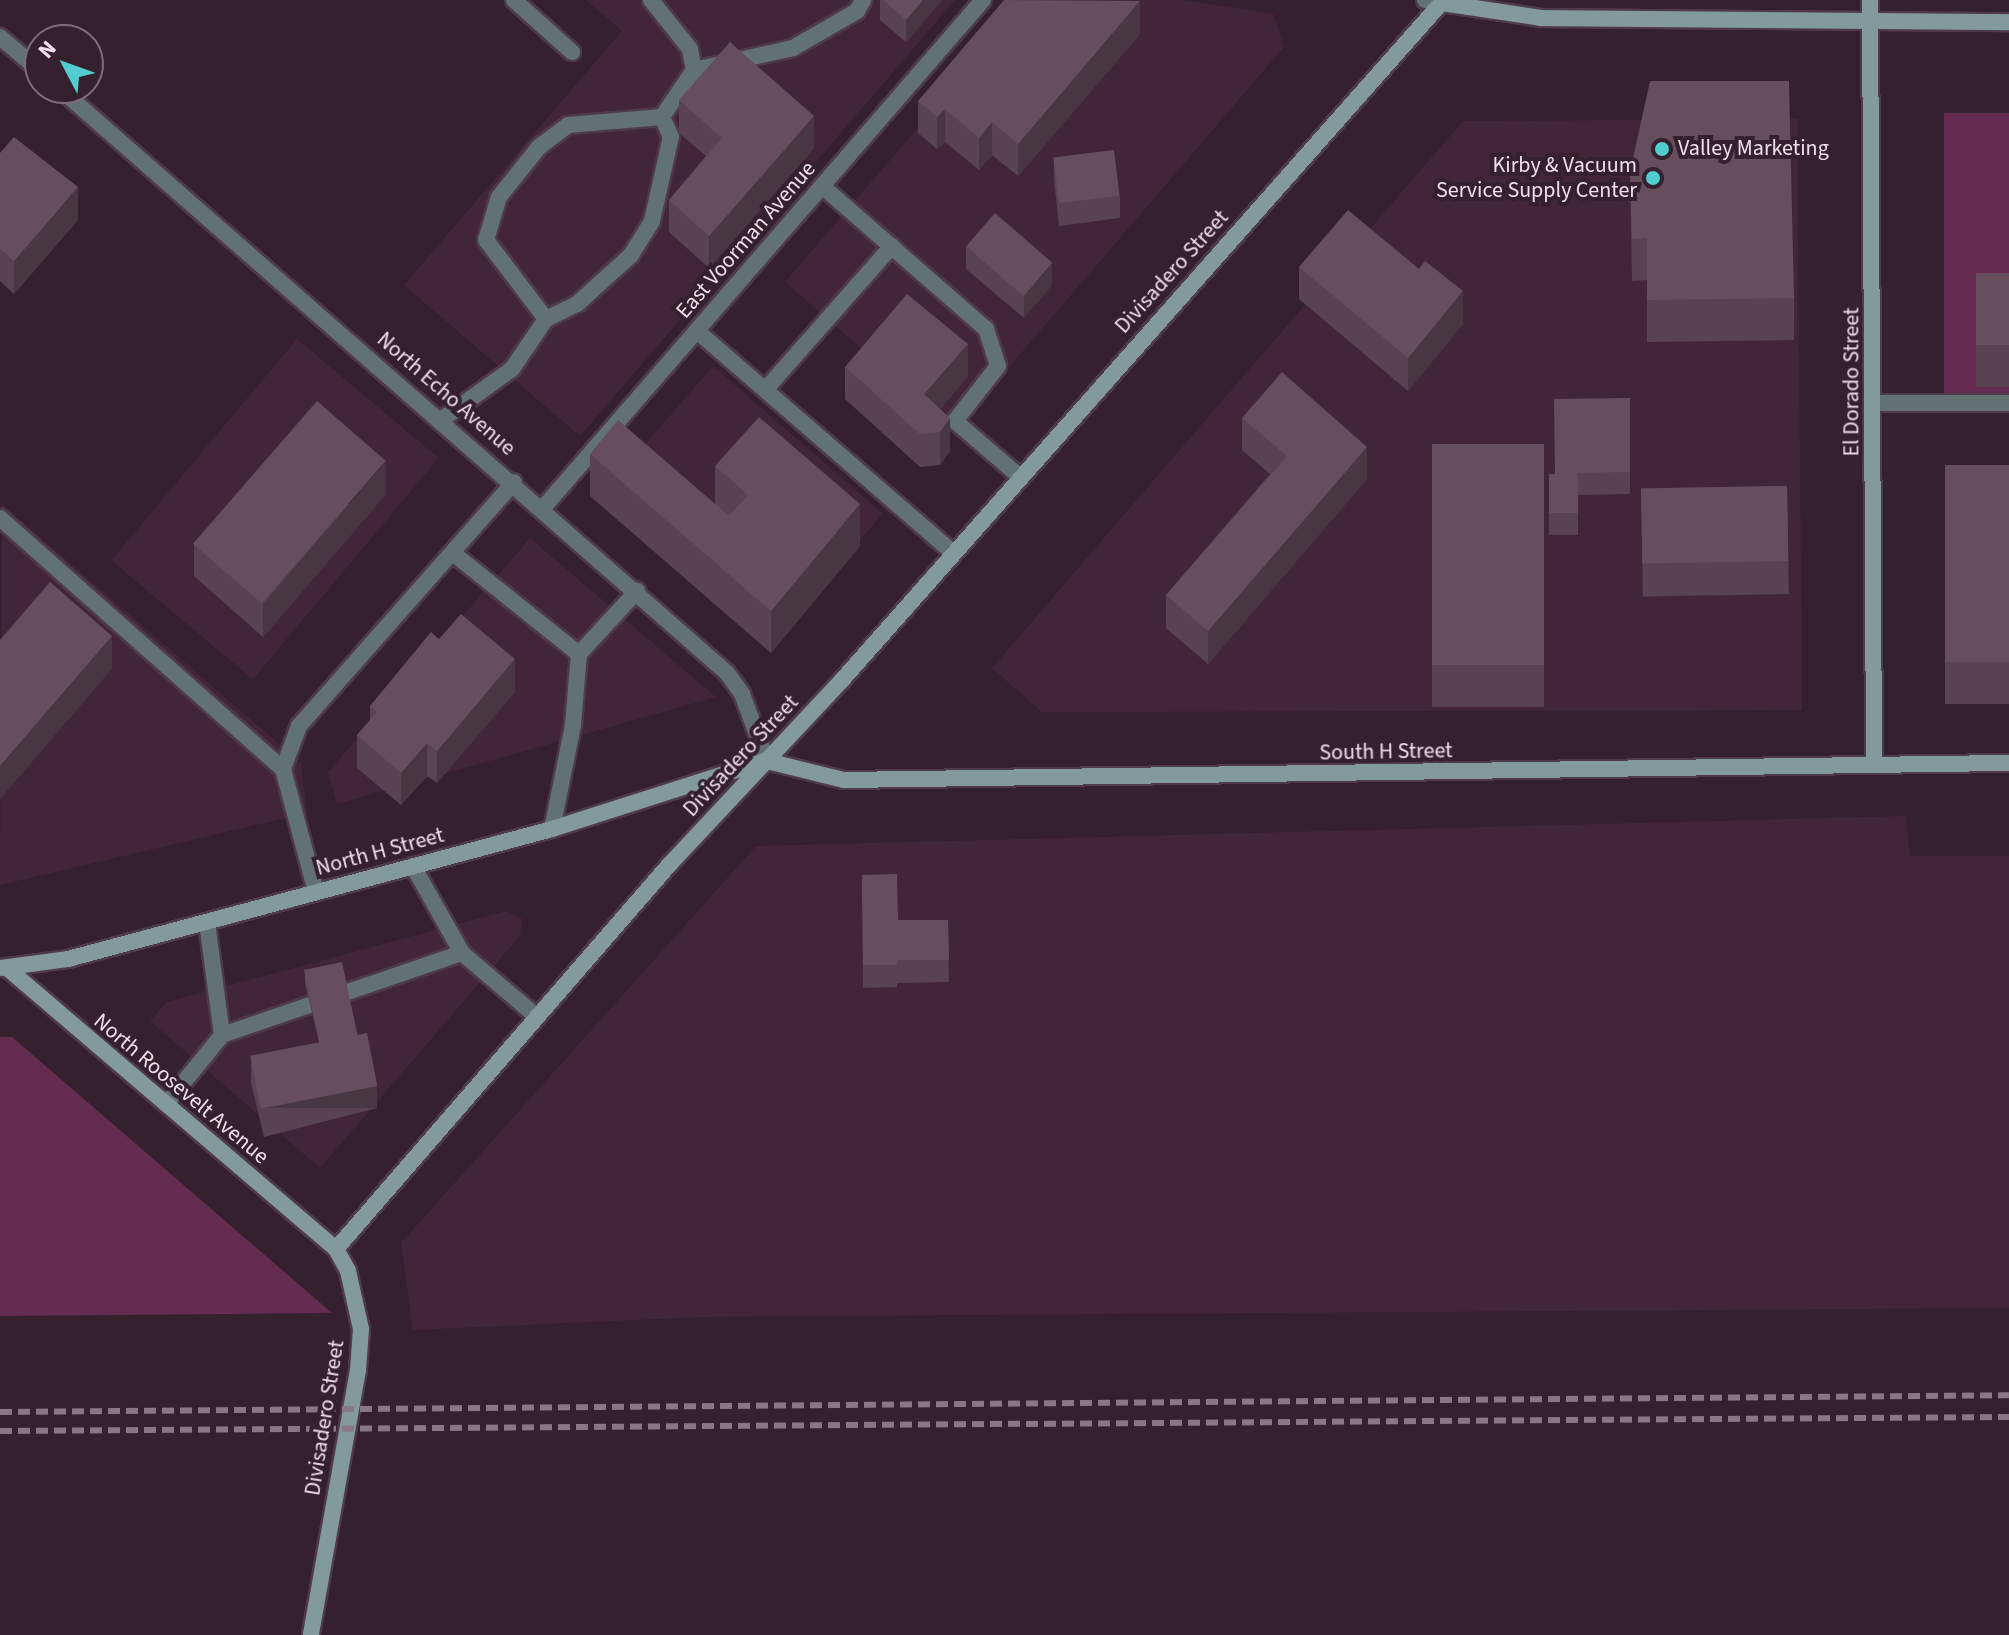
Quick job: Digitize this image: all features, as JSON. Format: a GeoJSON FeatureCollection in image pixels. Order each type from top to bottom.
{"type":"FeatureCollection","features":[{"type":"Feature","properties":{"kind":"street"},"geometry":{"type":"LineString","coordinates":[[514,0],[572,52]]}},
{"type":"Feature","properties":{"kind":"street"},"geometry":{"type":"LineString","coordinates":[[651,0],[690,49],[694,70]]}},
{"type":"Feature","properties":{"kind":"street"},"geometry":{"type":"LineString","coordinates":[[662,117],[694,70],[793,48],[857,11],[863,0]]}},
{"type":"Feature","properties":{"kind":"street","name":"East Voorman Avenue"},"geometry":{"type":"LineString","coordinates":[[543,508],[983,0]]}},
{"type":"Feature","properties":{"kind":"street","name":"El Dorado Street"},"geometry":{"type":"LineString","coordinates":[[1870,0],[1874,24],[1874,764]]}},
{"type":"Feature","properties":{"kind":"street"},"geometry":{"type":"LineString","coordinates":[[1437,1],[1541,18],[1874,24],[2009,22]]}},
{"type":"Feature","properties":{"kind":"street","name":"Divisadero Street"},"geometry":{"type":"LineString","coordinates":[[311,1635],[358,1370],[355,1291],[336,1249],[536,1016],[767,761],[1437,1]]}},
{"type":"Feature","properties":{"kind":"street"},"geometry":{"type":"LineString","coordinates":[[2,43],[24,59]]}},
{"type":"Feature","properties":{"kind":"street","name":"North Echo Avenue"},"geometry":{"type":"LineString","coordinates":[[77,104],[514,482],[727,673],[742,694],[767,761]]}},
{"type":"Feature","properties":{"kind":"street"},"geometry":{"type":"LineString","coordinates":[[546,319],[486,240],[499,197],[539,147],[568,125],[662,117]]}},
{"type":"Feature","properties":{"kind":"street"},"geometry":{"type":"LineString","coordinates":[[441,420],[512,369],[546,319],[577,304],[621,265],[652,221],[671,137],[662,117]]}},
{"type":"Feature","properties":{"kind":"street"},"geometry":{"type":"LineString","coordinates":[[822,186],[986,329],[998,366],[955,421],[1019,476]]}},
{"type":"Feature","properties":{"kind":"street"},"geometry":{"type":"LineString","coordinates":[[765,390],[892,246]]}},
{"type":"Feature","properties":{"kind":"street"},"geometry":{"type":"LineString","coordinates":[[697,331],[952,552]]}},
{"type":"Feature","properties":{"kind":"street"},"geometry":{"type":"LineString","coordinates":[[1874,403],[2009,403]]}},
{"type":"Feature","properties":{"kind":"street"},"geometry":{"type":"LineString","coordinates":[[283,769],[299,726],[454,554],[514,482]]}},
{"type":"Feature","properties":{"kind":"street"},"geometry":{"type":"LineString","coordinates":[[0,518],[283,769],[316,892]]}},
{"type":"Feature","properties":{"kind":"street"},"geometry":{"type":"LineString","coordinates":[[454,554],[579,654]]}},
{"type":"Feature","properties":{"kind":"street"},"geometry":{"type":"LineString","coordinates":[[552,829],[573,725],[579,654],[637,591]]}},
{"type":"Feature","properties":{"kind":"street","name":"South H Street"},"geometry":{"type":"LineString","coordinates":[[767,761],[844,780],[2009,763]]}},
{"type":"Feature","properties":{"kind":"street","name":"North H Street"},"geometry":{"type":"LineString","coordinates":[[2,966],[68,959],[207,922],[552,829],[767,761]]}},
{"type":"Feature","properties":{"kind":"street"},"geometry":{"type":"LineString","coordinates":[[413,866],[462,953],[536,1016]]}},
{"type":"Feature","properties":{"kind":"street"},"geometry":{"type":"LineString","coordinates":[[207,922],[222,1035]]}},
{"type":"Feature","properties":{"kind":"street"},"geometry":{"type":"LineString","coordinates":[[166,1104],[222,1035],[462,953]]}},
{"type":"Feature","properties":{"kind":"street","name":"North Roosevelt Avenue"},"geometry":{"type":"LineString","coordinates":[[2,966],[336,1249]]}},
{"type":"Feature","properties":{"kind":"shaded area"},"geometry":{"type":"Polygon","coordinates":[[[586,0],[955,0],[580,436],[404,285],[622,31],[586,0]]]}},
{"type":"Feature","properties":{"kind":"shaded area"},"geometry":{"type":"Polygon","coordinates":[[[1028,0],[1183,0],[1273,14],[1284,47],[955,430],[785,282],[1028,0]]]}},
{"type":"Feature","properties":{"kind":"shaded area"},"geometry":{"type":"Polygon","coordinates":[[[1944,113],[2009,113],[2009,397],[1944,397],[1944,113]]]}},
{"type":"Feature","properties":{"kind":"shaded area"},"geometry":{"type":"Polygon","coordinates":[[[1797,119],[1802,710],[1042,712],[992,668],[1463,121],[1797,119]]]}},
{"type":"Feature","properties":{"kind":"shaded area"},"geometry":{"type":"Polygon","coordinates":[[[297,339],[439,458],[253,679],[111,560],[297,339]]]}},
{"type":"Feature","properties":{"kind":"shaded area"},"geometry":{"type":"Polygon","coordinates":[[[713,366],[883,514],[792,618],[622,470],[713,366]]]}},
{"type":"Feature","properties":{"kind":"shaded area"},"geometry":{"type":"Polygon","coordinates":[[[2,504],[301,763],[307,813],[0,885],[2,504]]]}},
{"type":"Feature","properties":{"kind":"shaded area"},"geometry":{"type":"Polygon","coordinates":[[[530,538],[716,697],[337,804],[328,772],[530,538]]]}},
{"type":"Feature","properties":{"kind":"shaded area"},"geometry":{"type":"Polygon","coordinates":[[[1906,816],[1910,856],[2009,856],[2009,1308],[701,1317],[413,1330],[401,1243],[756,846],[1906,816]]]}},
{"type":"Feature","properties":{"kind":"shaded area"},"geometry":{"type":"Polygon","coordinates":[[[506,911],[522,919],[520,936],[320,1168],[150,1021],[167,1002],[506,911]]]}},
{"type":"Feature","properties":{"kind":"shaded area"},"geometry":{"type":"Polygon","coordinates":[[[0,1037],[12,1037],[332,1313],[0,1316],[0,1037]]]}},
{"type":"Feature","properties":{"kind":"building"},"geometry":{"type":"Polygon","coordinates":[[[883,0],[923,0],[906,20],[883,0]]]}},
{"type":"Feature","properties":{"kind":"building"},"geometry":{"type":"Polygon","coordinates":[[[1004,0],[1140,1],[1018,144],[992,122],[979,138],[945,109],[937,117],[918,101],[1004,0]]]}},
{"type":"Feature","properties":{"kind":"building"},"geometry":{"type":"Polygon","coordinates":[[[730,42],[814,116],[709,236],[669,200],[722,138],[679,100],[730,42]]]}},
{"type":"Feature","properties":{"kind":"building"},"geometry":{"type":"Polygon","coordinates":[[[1650,81],[1789,81],[1794,298],[1647,300],[1647,238],[1632,239],[1630,172],[1650,81]]]}},
{"type":"Feature","properties":{"kind":"building"},"geometry":{"type":"Polygon","coordinates":[[[14,137],[78,187],[14,261],[0,249],[0,153],[14,137]]]}},
{"type":"Feature","properties":{"kind":"building"},"geometry":{"type":"Polygon","coordinates":[[[1114,150],[1120,196],[1059,203],[1053,157],[1114,150]]]}},
{"type":"Feature","properties":{"kind":"building"},"geometry":{"type":"Polygon","coordinates":[[[1348,210],[1419,269],[1425,261],[1463,291],[1408,358],[1299,267],[1348,210]]]}},
{"type":"Feature","properties":{"kind":"building"},"geometry":{"type":"Polygon","coordinates":[[[995,213],[1052,263],[1023,296],[966,246],[995,213]]]}},
{"type":"Feature","properties":{"kind":"building"},"geometry":{"type":"Polygon","coordinates":[[[1976,273],[2009,273],[2009,345],[1976,345],[1976,273]]]}},
{"type":"Feature","properties":{"kind":"building"},"geometry":{"type":"Polygon","coordinates":[[[907,294],[968,344],[924,394],[950,418],[940,432],[920,434],[845,367],[907,294]]]}},
{"type":"Feature","properties":{"kind":"building"},"geometry":{"type":"Polygon","coordinates":[[[1282,372],[1367,447],[1208,631],[1166,595],[1287,456],[1242,418],[1282,372]]]}},
{"type":"Feature","properties":{"kind":"building"},"geometry":{"type":"Polygon","coordinates":[[[1630,398],[1630,472],[1578,473],[1578,513],[1549,513],[1549,474],[1555,474],[1554,399],[1630,398]]]}},
{"type":"Feature","properties":{"kind":"building"},"geometry":{"type":"Polygon","coordinates":[[[317,401],[386,461],[262,603],[193,544],[317,401]]]}},
{"type":"Feature","properties":{"kind":"building"},"geometry":{"type":"Polygon","coordinates":[[[759,417],[860,504],[771,611],[590,454],[618,420],[729,516],[748,495],[715,466],[759,417]]]}},
{"type":"Feature","properties":{"kind":"building"},"geometry":{"type":"Polygon","coordinates":[[[1432,444],[1544,444],[1544,665],[1432,665],[1432,444]]]}},
{"type":"Feature","properties":{"kind":"building"},"geometry":{"type":"Polygon","coordinates":[[[1945,465],[2009,465],[2009,662],[1945,662],[1945,465]]]}},
{"type":"Feature","properties":{"kind":"building"},"geometry":{"type":"Polygon","coordinates":[[[1787,486],[1788,561],[1642,564],[1641,489],[1787,486]]]}},
{"type":"Feature","properties":{"kind":"building"},"geometry":{"type":"Polygon","coordinates":[[[50,582],[112,636],[0,766],[0,640],[50,582]]]}},
{"type":"Feature","properties":{"kind":"building"},"geometry":{"type":"Polygon","coordinates":[[[461,614],[515,659],[437,751],[427,743],[401,773],[357,735],[377,712],[370,706],[431,632],[439,639],[461,614]]]}},
{"type":"Feature","properties":{"kind":"building"},"geometry":{"type":"Polygon","coordinates":[[[897,874],[898,920],[948,920],[949,960],[897,960],[897,965],[863,965],[862,875],[897,874]]]}},
{"type":"Feature","properties":{"kind":"building"},"geometry":{"type":"Polygon","coordinates":[[[342,962],[358,1035],[319,1043],[304,970],[342,962]]]}},
{"type":"Feature","properties":{"kind":"building"},"geometry":{"type":"Polygon","coordinates":[[[367,1033],[377,1086],[260,1109],[250,1056],[367,1033]]]}},
{"type":"Feature","properties":{"kind":"railway"},"geometry":{"type":"LineString","coordinates":[[0,1412],[2009,1395]]}},
{"type":"Feature","properties":{"kind":"railway"},"geometry":{"type":"LineString","coordinates":[[0,1431],[2009,1417]]}},
{"type":"Feature","properties":{"kind":"place","name":"Valley Marketing"},"geometry":{"type":"Point","coordinates":[1662,149]}},
{"type":"Feature","properties":{"kind":"place","name":"Kirby & Vacuum Service Supply Center"},"geometry":{"type":"Point","coordinates":[1653,178]}}]}
